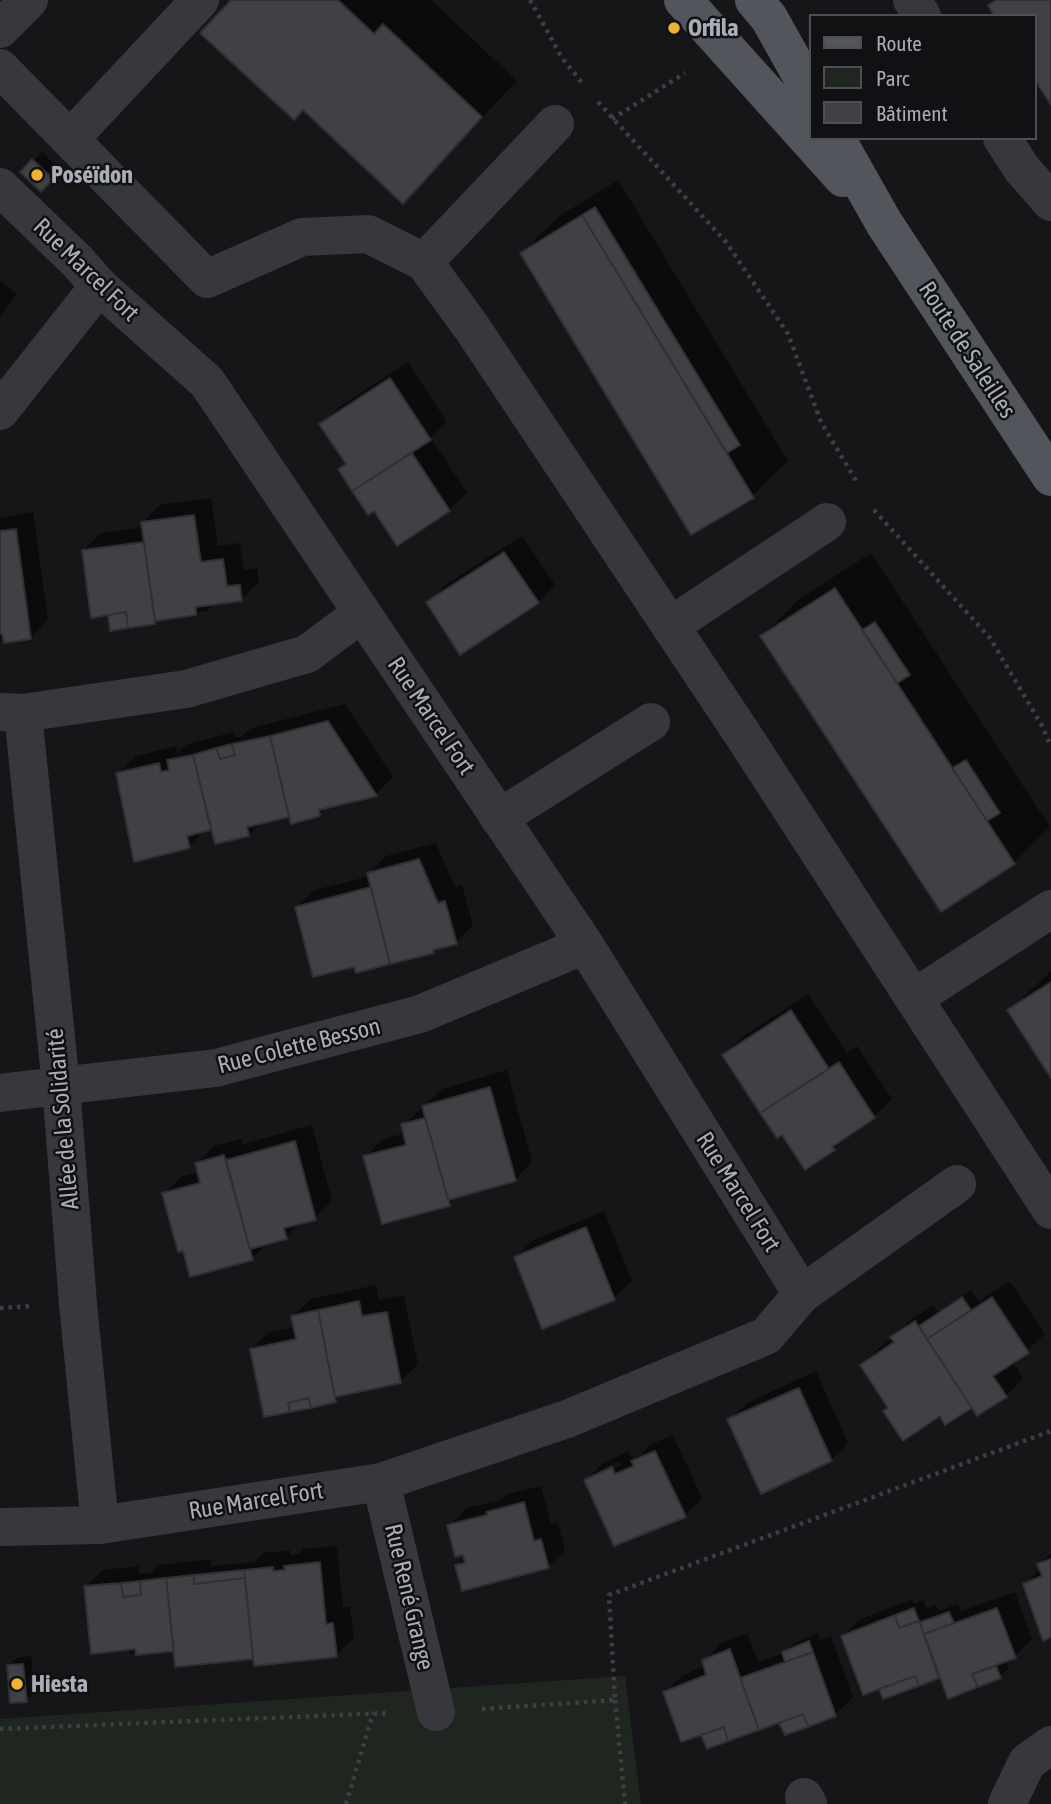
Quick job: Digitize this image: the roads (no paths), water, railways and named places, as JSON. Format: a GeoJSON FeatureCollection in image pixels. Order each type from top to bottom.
{"type":"FeatureCollection","features":[{"type":"Feature","properties":{"kind":"main road","name":"Route de Saleilles"},"geometry":{"type":"LineString","coordinates":[[683,0],[884,223]]}},
{"type":"Feature","properties":{"kind":"main road"},"geometry":{"type":"LineString","coordinates":[[754,0],[769,18],[810,91]]}},
{"type":"Feature","properties":{"kind":"main road","name":"Route de Saleilles"},"geometry":{"type":"LineString","coordinates":[[837,140],[884,223],[1051,477]]}},
{"type":"Feature","properties":{"kind":"street"},"geometry":{"type":"LineString","coordinates":[[0,29],[29,0]]}},
{"type":"Feature","properties":{"kind":"street"},"geometry":{"type":"LineString","coordinates":[[70,139],[200,0]]}},
{"type":"Feature","properties":{"kind":"street"},"geometry":{"type":"LineString","coordinates":[[0,68],[207,279],[302,237],[368,234],[424,262],[472,328],[670,626],[1051,1210]]}},
{"type":"Feature","properties":{"kind":"street"},"geometry":{"type":"LineString","coordinates":[[424,262],[555,124]]}},
{"type":"Feature","properties":{"kind":"street"},"geometry":{"type":"LineString","coordinates":[[1003,140],[1022,169],[1051,202]]}},
{"type":"Feature","properties":{"kind":"street","name":"Rue Marcel Fort"},"geometry":{"type":"LineString","coordinates":[[0,187],[77,261],[99,286],[207,382],[585,945],[802,1294]]}},
{"type":"Feature","properties":{"kind":"street"},"geometry":{"type":"LineString","coordinates":[[0,411],[99,286]]}},
{"type":"Feature","properties":{"kind":"street"},"geometry":{"type":"LineString","coordinates":[[670,626],[827,522]]}},
{"type":"Feature","properties":{"kind":"street"},"geometry":{"type":"LineString","coordinates":[[12,712],[186,688],[307,654],[362,613]]}},
{"type":"Feature","properties":{"kind":"street","name":"Allée de la Solidarité"},"geometry":{"type":"LineString","coordinates":[[12,712],[61,1086],[78,1304],[100,1525]]}},
{"type":"Feature","properties":{"kind":"street"},"geometry":{"type":"LineString","coordinates":[[499,818],[651,722]]}},
{"type":"Feature","properties":{"kind":"street"},"geometry":{"type":"LineString","coordinates":[[914,999],[1051,909]]}},
{"type":"Feature","properties":{"kind":"street","name":"Rue Colette Besson"},"geometry":{"type":"LineString","coordinates":[[0,1093],[216,1068],[420,1014],[585,945]]}},
{"type":"Feature","properties":{"kind":"street","name":"Rue Marcel Fort"},"geometry":{"type":"LineString","coordinates":[[0,1527],[100,1525],[382,1482],[567,1419],[766,1336],[802,1294],[957,1184]]}},
{"type":"Feature","properties":{"kind":"street","name":"Rue René Grange"},"geometry":{"type":"LineString","coordinates":[[382,1482],[436,1712]]}},
{"type":"Feature","properties":{"kind":"street"},"geometry":{"type":"LineString","coordinates":[[1007,1804],[1027,1762],[1051,1745]]}},
{"type":"Feature","properties":{"kind":"place","name":"Orfila"},"geometry":{"type":"Point","coordinates":[674,28]}},
{"type":"Feature","properties":{"kind":"place","name":"Poséïdon"},"geometry":{"type":"Point","coordinates":[37,175]}},
{"type":"Feature","properties":{"kind":"place","name":"Hiesta"},"geometry":{"type":"Point","coordinates":[17,1684]}}]}
